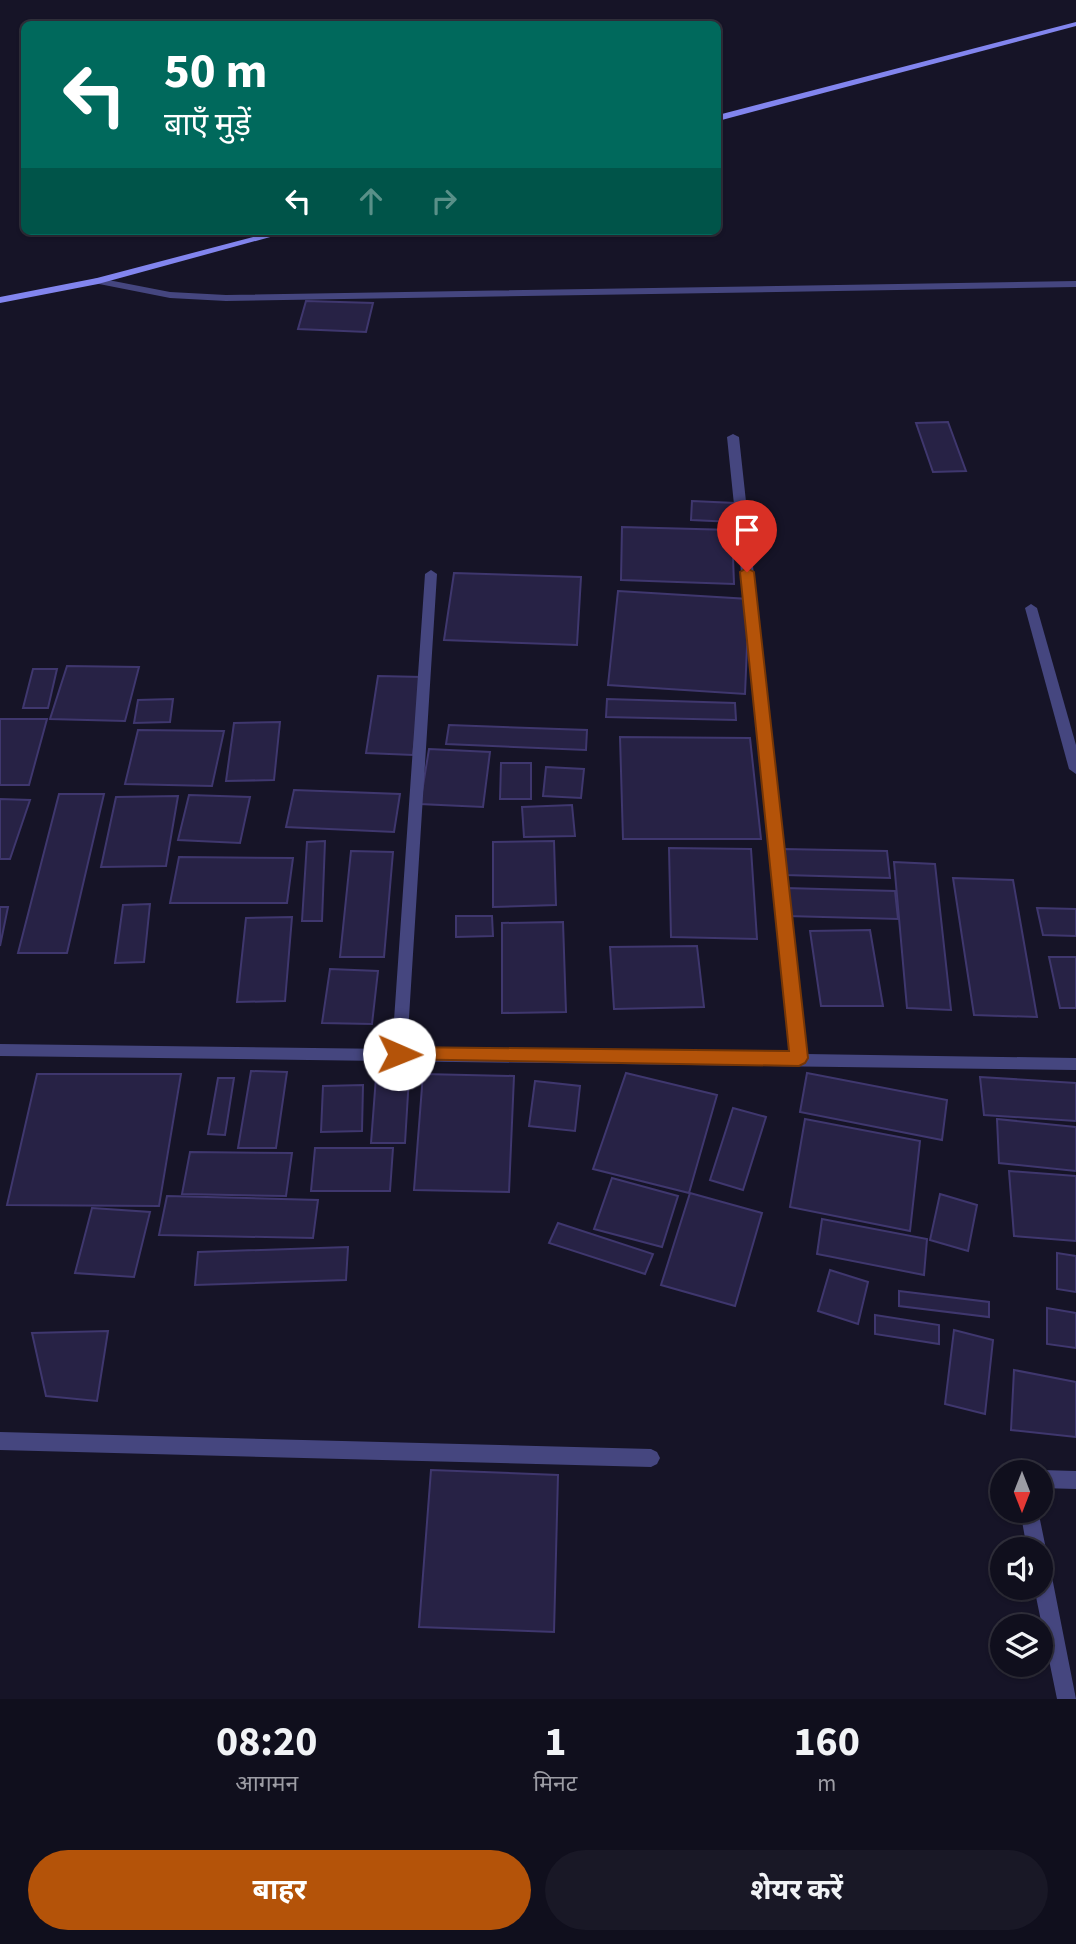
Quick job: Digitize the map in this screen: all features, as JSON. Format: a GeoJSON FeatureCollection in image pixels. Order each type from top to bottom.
{"type":"FeatureCollection","features":[{"type":"Feature","properties":{"kind":"street"},"geometry":{"type":"LineString","coordinates":[[721,117],[1076,24]]}},
{"type":"Feature","properties":{"kind":"street"},"geometry":{"type":"LineString","coordinates":[[0,300],[98,281],[272,235]]}},
{"type":"Feature","properties":{"kind":"street"},"geometry":{"type":"LineString","coordinates":[[98,281],[170,295],[226,298],[1076,284]]}},
{"type":"Feature","properties":{"kind":"street"},"geometry":{"type":"LineString","coordinates":[[733,437],[799,1058]]}},
{"type":"Feature","properties":{"kind":"street"},"geometry":{"type":"LineString","coordinates":[[399,1054],[431,574]]}},
{"type":"Feature","properties":{"kind":"street"},"geometry":{"type":"LineString","coordinates":[[1031,608],[1076,769]]}},
{"type":"Feature","properties":{"kind":"street"},"geometry":{"type":"LineString","coordinates":[[0,1050],[799,1058],[1076,1064]]}},
{"type":"Feature","properties":{"kind":"street"},"geometry":{"type":"LineString","coordinates":[[0,1441],[651,1458]]}},
{"type":"Feature","properties":{"kind":"street"},"geometry":{"type":"LineString","coordinates":[[1054,1479],[1076,1480]]}},
{"type":"Feature","properties":{"kind":"street"},"geometry":{"type":"LineString","coordinates":[[1047,1600],[1067,1699]]}},
{"type":"Feature","properties":{"kind":"building"},"geometry":{"type":"Polygon","coordinates":[[[306,301],[373,303],[366,332],[298,329],[306,301]]]}},
{"type":"Feature","properties":{"kind":"building"},"geometry":{"type":"Polygon","coordinates":[[[948,422],[966,471],[933,472],[916,423],[948,422]]]}},
{"type":"Feature","properties":{"kind":"building"},"geometry":{"type":"Polygon","coordinates":[[[692,501],[735,503],[734,522],[691,520],[692,501]]]}},
{"type":"Feature","properties":{"kind":"building"},"geometry":{"type":"Polygon","coordinates":[[[622,527],[732,530],[734,584],[621,580],[622,527]]]}},
{"type":"Feature","properties":{"kind":"building"},"geometry":{"type":"Polygon","coordinates":[[[454,573],[581,577],[577,645],[444,640],[454,573]]]}},
{"type":"Feature","properties":{"kind":"building"},"geometry":{"type":"Polygon","coordinates":[[[618,591],[749,599],[745,694],[608,685],[618,591]]]}},
{"type":"Feature","properties":{"kind":"building"},"geometry":{"type":"Polygon","coordinates":[[[67,666],[139,667],[125,721],[50,719],[67,666]]]}},
{"type":"Feature","properties":{"kind":"building"},"geometry":{"type":"Polygon","coordinates":[[[33,669],[57,669],[48,708],[23,708],[33,669]]]}},
{"type":"Feature","properties":{"kind":"building"},"geometry":{"type":"Polygon","coordinates":[[[378,676],[423,677],[413,755],[366,753],[378,676]]]}},
{"type":"Feature","properties":{"kind":"building"},"geometry":{"type":"Polygon","coordinates":[[[173,699],[170,722],[134,723],[138,700],[173,699]]]}},
{"type":"Feature","properties":{"kind":"building"},"geometry":{"type":"Polygon","coordinates":[[[607,699],[735,703],[736,720],[606,717],[607,699]]]}},
{"type":"Feature","properties":{"kind":"building"},"geometry":{"type":"Polygon","coordinates":[[[0,719],[47,719],[29,785],[0,785],[0,719]]]}},
{"type":"Feature","properties":{"kind":"building"},"geometry":{"type":"Polygon","coordinates":[[[280,722],[274,780],[226,781],[234,723],[280,722]]]}},
{"type":"Feature","properties":{"kind":"building"},"geometry":{"type":"Polygon","coordinates":[[[449,725],[587,730],[586,750],[446,744],[449,725]]]}},
{"type":"Feature","properties":{"kind":"building"},"geometry":{"type":"Polygon","coordinates":[[[138,730],[224,731],[212,786],[125,784],[138,730]]]}},
{"type":"Feature","properties":{"kind":"building"},"geometry":{"type":"Polygon","coordinates":[[[620,737],[750,738],[761,839],[623,839],[620,737]]]}},
{"type":"Feature","properties":{"kind":"building"},"geometry":{"type":"Polygon","coordinates":[[[429,749],[490,752],[483,807],[420,804],[429,749]]]}},
{"type":"Feature","properties":{"kind":"building"},"geometry":{"type":"Polygon","coordinates":[[[501,763],[531,763],[531,799],[500,799],[501,763]]]}},
{"type":"Feature","properties":{"kind":"building"},"geometry":{"type":"Polygon","coordinates":[[[546,767],[584,769],[581,798],[543,796],[546,767]]]}},
{"type":"Feature","properties":{"kind":"building"},"geometry":{"type":"Polygon","coordinates":[[[294,790],[400,794],[394,832],[286,827],[294,790]]]}},
{"type":"Feature","properties":{"kind":"building"},"geometry":{"type":"Polygon","coordinates":[[[59,794],[104,794],[67,953],[18,953],[59,794]]]}},
{"type":"Feature","properties":{"kind":"building"},"geometry":{"type":"Polygon","coordinates":[[[189,795],[250,797],[240,843],[178,840],[189,795]]]}},
{"type":"Feature","properties":{"kind":"building"},"geometry":{"type":"Polygon","coordinates":[[[178,796],[166,866],[101,867],[116,797],[178,796]]]}},
{"type":"Feature","properties":{"kind":"building"},"geometry":{"type":"Polygon","coordinates":[[[0,799],[30,800],[10,859],[0,859],[0,799]]]}},
{"type":"Feature","properties":{"kind":"building"},"geometry":{"type":"Polygon","coordinates":[[[572,805],[575,836],[524,837],[522,807],[572,805]]]}},
{"type":"Feature","properties":{"kind":"building"},"geometry":{"type":"Polygon","coordinates":[[[325,841],[322,921],[302,921],[307,842],[325,841]]]}},
{"type":"Feature","properties":{"kind":"building"},"geometry":{"type":"Polygon","coordinates":[[[554,841],[556,905],[493,907],[493,842],[554,841]]]}},
{"type":"Feature","properties":{"kind":"building"},"geometry":{"type":"Polygon","coordinates":[[[669,848],[751,849],[757,939],[671,937],[669,848]]]}},
{"type":"Feature","properties":{"kind":"building"},"geometry":{"type":"Polygon","coordinates":[[[783,849],[887,851],[890,878],[785,875],[783,849]]]}},
{"type":"Feature","properties":{"kind":"building"},"geometry":{"type":"Polygon","coordinates":[[[351,851],[393,852],[384,957],[340,957],[351,851]]]}},
{"type":"Feature","properties":{"kind":"building"},"geometry":{"type":"Polygon","coordinates":[[[179,857],[293,858],[287,903],[170,903],[179,857]]]}},
{"type":"Feature","properties":{"kind":"building"},"geometry":{"type":"Polygon","coordinates":[[[894,862],[935,864],[951,1010],[907,1008],[894,862]]]}},
{"type":"Feature","properties":{"kind":"building"},"geometry":{"type":"Polygon","coordinates":[[[953,878],[1013,880],[1037,1017],[974,1015],[953,878]]]}},
{"type":"Feature","properties":{"kind":"building"},"geometry":{"type":"Polygon","coordinates":[[[785,888],[895,891],[898,919],[787,916],[785,888]]]}},
{"type":"Feature","properties":{"kind":"building"},"geometry":{"type":"Polygon","coordinates":[[[150,904],[144,962],[115,963],[123,905],[150,904]]]}},
{"type":"Feature","properties":{"kind":"building"},"geometry":{"type":"Polygon","coordinates":[[[0,907],[8,907],[0,946],[0,907]]]}},
{"type":"Feature","properties":{"kind":"building"},"geometry":{"type":"Polygon","coordinates":[[[1037,908],[1076,909],[1076,936],[1043,935],[1037,908]]]}},
{"type":"Feature","properties":{"kind":"building"},"geometry":{"type":"Polygon","coordinates":[[[456,916],[492,916],[493,936],[456,937],[456,916]]]}},
{"type":"Feature","properties":{"kind":"building"},"geometry":{"type":"Polygon","coordinates":[[[292,917],[285,1001],[237,1002],[246,918],[292,917]]]}},
{"type":"Feature","properties":{"kind":"building"},"geometry":{"type":"Polygon","coordinates":[[[563,922],[566,1012],[502,1013],[502,923],[563,922]]]}},
{"type":"Feature","properties":{"kind":"building"},"geometry":{"type":"Polygon","coordinates":[[[870,930],[883,1006],[821,1006],[810,931],[870,930]]]}},
{"type":"Feature","properties":{"kind":"building"},"geometry":{"type":"Polygon","coordinates":[[[697,946],[704,1007],[614,1009],[610,947],[697,946]]]}},
{"type":"Feature","properties":{"kind":"building"},"geometry":{"type":"Polygon","coordinates":[[[1049,957],[1076,957],[1076,1008],[1060,1008],[1049,957]]]}},
{"type":"Feature","properties":{"kind":"building"},"geometry":{"type":"Polygon","coordinates":[[[330,969],[378,971],[372,1024],[322,1023],[330,969]]]}},
{"type":"Feature","properties":{"kind":"building"},"geometry":{"type":"Polygon","coordinates":[[[251,1071],[287,1072],[276,1148],[238,1148],[251,1071]]]}},
{"type":"Feature","properties":{"kind":"building"},"geometry":{"type":"Polygon","coordinates":[[[626,1073],[717,1095],[689,1193],[593,1169],[626,1073]]]}},
{"type":"Feature","properties":{"kind":"building"},"geometry":{"type":"Polygon","coordinates":[[[807,1073],[947,1100],[942,1140],[800,1112],[807,1073]]]}},
{"type":"Feature","properties":{"kind":"building"},"geometry":{"type":"Polygon","coordinates":[[[37,1074],[181,1074],[159,1206],[7,1205],[37,1074]]]}},
{"type":"Feature","properties":{"kind":"building"},"geometry":{"type":"Polygon","coordinates":[[[423,1074],[514,1076],[509,1192],[414,1190],[423,1074]]]}},
{"type":"Feature","properties":{"kind":"building"},"geometry":{"type":"Polygon","coordinates":[[[376,1077],[409,1077],[405,1143],[371,1143],[376,1077]]]}},
{"type":"Feature","properties":{"kind":"building"},"geometry":{"type":"Polygon","coordinates":[[[980,1077],[1076,1083],[1076,1121],[984,1115],[980,1077]]]}},
{"type":"Feature","properties":{"kind":"building"},"geometry":{"type":"Polygon","coordinates":[[[218,1078],[234,1078],[225,1135],[208,1134],[218,1078]]]}},
{"type":"Feature","properties":{"kind":"building"},"geometry":{"type":"Polygon","coordinates":[[[535,1081],[580,1086],[575,1131],[529,1126],[535,1081]]]}},
{"type":"Feature","properties":{"kind":"building"},"geometry":{"type":"Polygon","coordinates":[[[363,1085],[362,1131],[321,1132],[323,1086],[363,1085]]]}},
{"type":"Feature","properties":{"kind":"building"},"geometry":{"type":"Polygon","coordinates":[[[733,1108],[766,1117],[743,1190],[710,1180],[733,1108]]]}},
{"type":"Feature","properties":{"kind":"building"},"geometry":{"type":"Polygon","coordinates":[[[805,1119],[920,1141],[910,1231],[790,1207],[805,1119]]]}},
{"type":"Feature","properties":{"kind":"building"},"geometry":{"type":"Polygon","coordinates":[[[997,1119],[1076,1127],[1076,1171],[999,1163],[997,1119]]]}},
{"type":"Feature","properties":{"kind":"building"},"geometry":{"type":"Polygon","coordinates":[[[315,1148],[393,1148],[390,1191],[311,1191],[315,1148]]]}},
{"type":"Feature","properties":{"kind":"building"},"geometry":{"type":"Polygon","coordinates":[[[190,1152],[292,1153],[286,1196],[182,1194],[190,1152]]]}},
{"type":"Feature","properties":{"kind":"building"},"geometry":{"type":"Polygon","coordinates":[[[1009,1171],[1076,1176],[1076,1241],[1014,1236],[1009,1171]]]}},
{"type":"Feature","properties":{"kind":"building"},"geometry":{"type":"Polygon","coordinates":[[[612,1178],[678,1196],[662,1247],[594,1229],[612,1178]]]}},
{"type":"Feature","properties":{"kind":"building"},"geometry":{"type":"Polygon","coordinates":[[[690,1193],[762,1213],[735,1306],[661,1285],[690,1193]]]}},
{"type":"Feature","properties":{"kind":"building"},"geometry":{"type":"Polygon","coordinates":[[[940,1194],[977,1205],[968,1251],[930,1240],[940,1194]]]}},
{"type":"Feature","properties":{"kind":"building"},"geometry":{"type":"Polygon","coordinates":[[[167,1196],[318,1200],[313,1238],[159,1235],[167,1196]]]}},
{"type":"Feature","properties":{"kind":"building"},"geometry":{"type":"Polygon","coordinates":[[[92,1208],[150,1212],[134,1277],[75,1273],[92,1208]]]}},
{"type":"Feature","properties":{"kind":"building"},"geometry":{"type":"Polygon","coordinates":[[[822,1219],[927,1239],[924,1275],[817,1254],[822,1219]]]}},
{"type":"Feature","properties":{"kind":"building"},"geometry":{"type":"Polygon","coordinates":[[[558,1223],[653,1254],[645,1274],[549,1243],[558,1223]]]}},
{"type":"Feature","properties":{"kind":"building"},"geometry":{"type":"Polygon","coordinates":[[[348,1247],[346,1280],[195,1285],[198,1252],[348,1247]]]}},
{"type":"Feature","properties":{"kind":"building"},"geometry":{"type":"Polygon","coordinates":[[[1057,1253],[1076,1256],[1076,1292],[1057,1289],[1057,1253]]]}},
{"type":"Feature","properties":{"kind":"building"},"geometry":{"type":"Polygon","coordinates":[[[830,1270],[868,1282],[858,1324],[818,1311],[830,1270]]]}},
{"type":"Feature","properties":{"kind":"building"},"geometry":{"type":"Polygon","coordinates":[[[899,1291],[989,1302],[989,1317],[899,1306],[899,1291]]]}},
{"type":"Feature","properties":{"kind":"building"},"geometry":{"type":"Polygon","coordinates":[[[1047,1308],[1076,1313],[1076,1348],[1047,1344],[1047,1308]]]}},
{"type":"Feature","properties":{"kind":"building"},"geometry":{"type":"Polygon","coordinates":[[[875,1315],[939,1325],[939,1344],[875,1334],[875,1315]]]}},
{"type":"Feature","properties":{"kind":"building"},"geometry":{"type":"Polygon","coordinates":[[[954,1330],[993,1340],[985,1414],[945,1404],[954,1330]]]}},
{"type":"Feature","properties":{"kind":"building"},"geometry":{"type":"Polygon","coordinates":[[[108,1331],[97,1401],[46,1396],[32,1333],[108,1331]]]}},
{"type":"Feature","properties":{"kind":"building"},"geometry":{"type":"Polygon","coordinates":[[[1014,1370],[1076,1382],[1076,1437],[1011,1430],[1014,1370]]]}},
{"type":"Feature","properties":{"kind":"building"},"geometry":{"type":"Polygon","coordinates":[[[431,1470],[558,1475],[554,1632],[419,1627],[431,1470]]]}},
{"type":"Feature","properties":{"kind":"route"},"geometry":{"type":"LineString","coordinates":[[399,1054],[799,1058],[747,572]]}}]}
